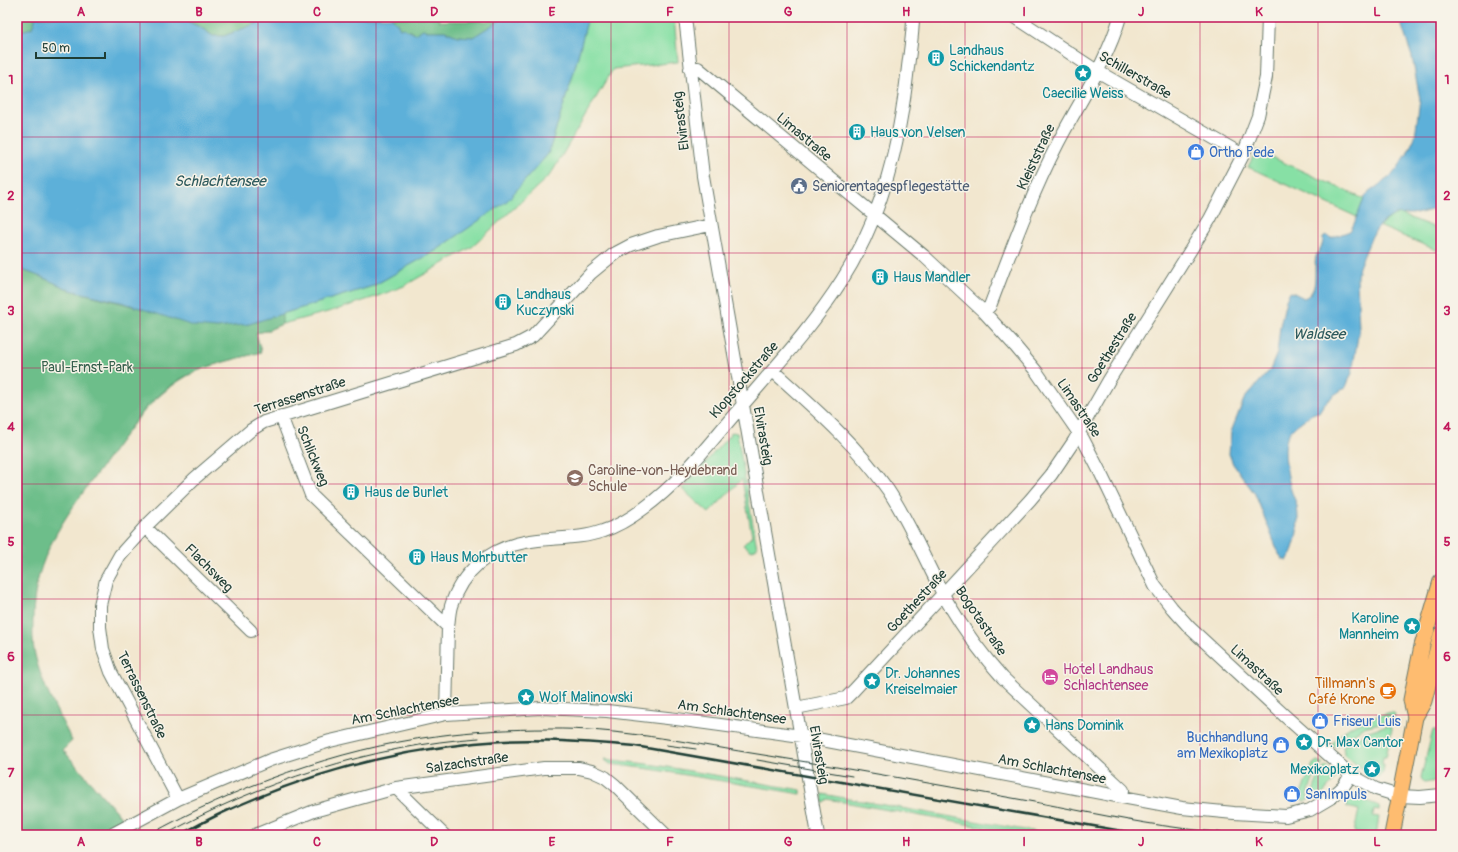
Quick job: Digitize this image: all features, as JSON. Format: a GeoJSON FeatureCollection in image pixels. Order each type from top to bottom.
{"type":"FeatureCollection","features":[{"type":"Feature","properties":{"kind":"main road"},"geometry":{"type":"LineString","coordinates":[[1415,718],[1411,700],[1422,646],[1440,590]]}},
{"type":"Feature","properties":{"kind":"main road"},"geometry":{"type":"LineString","coordinates":[[1392,835],[1415,718],[1424,701],[1441,635]]}},
{"type":"Feature","properties":{"kind":"street","name":"Elvirasteig"},"geometry":{"type":"LineString","coordinates":[[685,17],[703,176],[818,835]]}},
{"type":"Feature","properties":{"kind":"street","name":"Klopstockstraße"},"geometry":{"type":"LineString","coordinates":[[448,627],[450,608],[457,590],[470,571],[487,556],[505,546],[526,541],[579,537],[603,531],[625,522],[673,485],[773,371],[813,322],[842,280],[860,249],[875,216],[894,155],[905,90],[913,17]]}},
{"type":"Feature","properties":{"kind":"street","name":"Schillerstraße"},"geometry":{"type":"LineString","coordinates":[[1015,17],[1098,71],[1244,155]]}},
{"type":"Feature","properties":{"kind":"street","name":"Kleiststraße"},"geometry":{"type":"LineString","coordinates":[[984,312],[990,306],[1022,222],[1057,144],[1098,71],[1116,30],[1120,17]]}},
{"type":"Feature","properties":{"kind":"street","name":"Goethestraße"},"geometry":{"type":"LineString","coordinates":[[796,708],[846,698],[1030,500],[1051,475],[1210,219],[1244,155],[1258,116],[1266,77],[1268,17]]}},
{"type":"Feature","properties":{"kind":"street","name":"Limastraße"},"geometry":{"type":"LineString","coordinates":[[690,69],[698,68],[929,261],[984,312],[1015,346],[1036,371],[1079,432],[1155,586],[1172,608],[1206,643],[1351,775],[1376,789],[1399,796],[1420,797],[1441,795]]}},
{"type":"Feature","properties":{"kind":"street","name":"Terrassenstraße"},"geometry":{"type":"LineString","coordinates":[[178,799],[111,672],[103,649],[100,627],[100,604],[106,580],[120,555],[145,527],[195,478],[251,430],[264,422],[516,345],[533,336],[591,273],[614,254],[631,245],[658,236],[711,225]]}},
{"type":"Feature","properties":{"kind":"street","name":"Bogotastraße"},"geometry":{"type":"LineString","coordinates":[[773,371],[844,437],[869,465],[904,516],[943,594],[975,645],[993,667],[1123,790],[1122,797]]}},
{"type":"Feature","properties":{"kind":"street","name":"Schlickweg"},"geometry":{"type":"LineString","coordinates":[[281,416],[311,495],[448,627]]}},
{"type":"Feature","properties":{"kind":"street","name":"Flachsweg"},"geometry":{"type":"LineString","coordinates":[[145,527],[251,630]]}},
{"type":"Feature","properties":{"kind":"street"},"geometry":{"type":"LineString","coordinates":[[446,714],[448,627]]}},
{"type":"Feature","properties":{"kind":"street","name":"Am Schlachtensee"},"geometry":{"type":"LineString","coordinates":[[111,835],[178,799],[270,760],[330,741],[446,714],[541,708],[593,710],[676,719],[801,736],[1182,808],[1234,813],[1286,816],[1310,810],[1332,797],[1351,775]]}},
{"type":"Feature","properties":{"kind":"street","name":"Salzachstraße"},"geometry":{"type":"LineString","coordinates":[[255,835],[314,811],[396,788],[544,768],[579,768],[592,771],[610,781],[666,835]]}},
{"type":"Feature","properties":{"kind":"street"},"geometry":{"type":"LineString","coordinates":[[396,788],[444,835]]}},
{"type":"Feature","properties":{"kind":"green space"},"geometry":{"type":"Polygon","coordinates":[[[17,17],[36,17],[32,28],[17,32],[17,17]]]}},
{"type":"Feature","properties":{"kind":"green space"},"geometry":{"type":"Polygon","coordinates":[[[185,17],[273,17],[224,36],[213,36],[200,27],[189,22],[185,17]]]}},
{"type":"Feature","properties":{"kind":"green space"},"geometry":{"type":"Polygon","coordinates":[[[391,17],[439,17],[439,21],[500,21],[473,37],[457,36],[445,31],[427,31],[423,29],[415,34],[411,31],[400,29],[391,17]]]}},
{"type":"Feature","properties":{"kind":"green space","name":"Paul-Ernst-Park"},"geometry":{"type":"Polygon","coordinates":[[[588,17],[674,17],[678,62],[613,69],[551,174],[472,247],[404,286],[339,309],[282,324],[266,331],[256,333],[261,352],[208,367],[188,375],[167,389],[137,420],[76,501],[46,551],[38,575],[33,608],[32,631],[34,652],[36,664],[45,687],[72,741],[63,750],[125,822],[101,835],[17,835],[17,268],[44,278],[249,324],[373,286],[437,250],[506,201],[548,154],[573,75],[588,17]]]}},
{"type":"Feature","properties":{"kind":"green space"},"geometry":{"type":"Polygon","coordinates":[[[1256,150],[1364,199],[1357,217],[1248,167],[1256,150]]]}},
{"type":"Feature","properties":{"kind":"green space"},"geometry":{"type":"Polygon","coordinates":[[[1400,214],[1441,230],[1441,252],[1379,226],[1394,215],[1400,214]]]}},
{"type":"Feature","properties":{"kind":"green space","name":"Paul-Ernst-Park"},"geometry":{"type":"Polygon","coordinates":[[[17,268],[70,290],[217,328],[249,324],[282,313],[282,324],[266,331],[256,333],[261,352],[198,370],[170,386],[147,406],[74,506],[53,540],[45,557],[35,596],[33,618],[34,650],[46,688],[72,741],[63,750],[125,822],[101,835],[17,835],[17,268]]]}},
{"type":"Feature","properties":{"kind":"green space"},"geometry":{"type":"Polygon","coordinates":[[[732,432],[737,433],[757,548],[751,551],[743,545],[752,536],[742,479],[709,513],[682,489],[732,432]]]}},
{"type":"Feature","properties":{"kind":"green space"},"geometry":{"type":"Polygon","coordinates":[[[1392,712],[1395,714],[1393,720],[1364,727],[1336,747],[1332,744],[1344,731],[1359,722],[1392,712]]]}},
{"type":"Feature","properties":{"kind":"green space"},"geometry":{"type":"Polygon","coordinates":[[[1388,725],[1391,726],[1392,729],[1386,757],[1383,757],[1383,773],[1380,776],[1377,776],[1358,766],[1344,754],[1343,746],[1365,732],[1388,725]]]}},
{"type":"Feature","properties":{"kind":"green space"},"geometry":{"type":"Polygon","coordinates":[[[1433,730],[1441,732],[1441,780],[1425,783],[1422,781],[1421,777],[1433,730]]]}},
{"type":"Feature","properties":{"kind":"green space"},"geometry":{"type":"Polygon","coordinates":[[[604,759],[655,765],[801,790],[801,794],[650,769],[610,764],[604,759]]]}},
{"type":"Feature","properties":{"kind":"green space"},"geometry":{"type":"Polygon","coordinates":[[[1317,761],[1323,763],[1311,785],[1308,800],[1304,802],[1301,799],[1301,793],[1313,764],[1317,761]]]}},
{"type":"Feature","properties":{"kind":"green space"},"geometry":{"type":"Polygon","coordinates":[[[1325,767],[1327,767],[1337,777],[1320,797],[1318,796],[1315,798],[1312,795],[1313,791],[1319,776],[1325,767]]]}},
{"type":"Feature","properties":{"kind":"green space"},"geometry":{"type":"Polygon","coordinates":[[[822,794],[1053,835],[1028,835],[827,799],[823,803],[822,794]]]}},
{"type":"Feature","properties":{"kind":"green space"},"geometry":{"type":"Polygon","coordinates":[[[1355,796],[1379,806],[1379,811],[1374,810],[1373,816],[1379,817],[1376,835],[1354,832],[1359,810],[1347,807],[1347,801],[1355,796]]]}},
{"type":"Feature","properties":{"kind":"water","name":"Schlachtensee"},"geometry":{"type":"Polygon","coordinates":[[[36,17],[185,17],[189,22],[200,27],[213,36],[224,36],[273,17],[391,17],[400,29],[403,28],[415,34],[423,29],[427,31],[445,31],[457,36],[473,37],[505,17],[588,17],[573,75],[548,154],[507,201],[437,250],[373,286],[249,324],[217,328],[193,326],[125,303],[70,290],[17,268],[17,32],[32,28],[36,17]]]}},
{"type":"Feature","properties":{"kind":"water","name":"Waldsee"},"geometry":{"type":"Polygon","coordinates":[[[1399,17],[1441,17],[1441,207],[1421,213],[1394,215],[1380,224],[1372,236],[1359,267],[1357,276],[1359,330],[1352,373],[1346,387],[1324,404],[1319,412],[1314,413],[1294,427],[1288,436],[1286,443],[1285,457],[1287,471],[1291,490],[1297,505],[1298,514],[1295,542],[1287,561],[1282,559],[1279,554],[1255,494],[1233,464],[1229,454],[1231,432],[1244,399],[1270,370],[1277,353],[1280,326],[1289,293],[1292,292],[1304,298],[1312,291],[1315,280],[1316,257],[1322,246],[1323,237],[1326,235],[1331,238],[1350,231],[1368,193],[1391,176],[1397,169],[1407,154],[1415,137],[1420,99],[1412,57],[1399,17]]]}},
{"type":"Feature","properties":{"kind":"tram line"},"geometry":{"type":"LineString","coordinates":[[149,835],[182,817],[251,786],[325,760],[362,750],[436,736],[521,729],[574,729],[625,733],[676,740],[896,777],[1145,823],[1247,835]]}},
{"type":"Feature","properties":{"kind":"tram line"},"geometry":{"type":"LineString","coordinates":[[165,835],[200,816],[237,799],[276,783],[317,770],[358,758],[399,749],[439,742],[479,738]]}},
{"type":"Feature","properties":{"kind":"tram line"},"geometry":{"type":"LineString","coordinates":[[666,745],[696,749]]}},
{"type":"Feature","properties":{"kind":"tram line"},"geometry":{"type":"LineString","coordinates":[[757,760],[852,776]]}},
{"type":"Feature","properties":{"kind":"railway"},"geometry":{"type":"LineString","coordinates":[[179,835],[252,800],[314,777],[378,759],[442,747],[515,740],[635,746],[1145,835]]}},
{"type":"Feature","properties":{"kind":"place","name":"Landhaus Schickendantz"},"geometry":{"type":"Point","coordinates":[936,58]}},
{"type":"Feature","properties":{"kind":"place","name":"Caecilie Weiss"},"geometry":{"type":"Point","coordinates":[1083,73]}},
{"type":"Feature","properties":{"kind":"place","name":"Haus von Velsen"},"geometry":{"type":"Point","coordinates":[857,132]}},
{"type":"Feature","properties":{"kind":"place","name":"Ortho Pede"},"geometry":{"type":"Point","coordinates":[1196,152]}},
{"type":"Feature","properties":{"kind":"place","name":"Seniorentagespflegestätte"},"geometry":{"type":"Point","coordinates":[799,186]}},
{"type":"Feature","properties":{"kind":"place","name":"Haus Mandler"},"geometry":{"type":"Point","coordinates":[880,277]}},
{"type":"Feature","properties":{"kind":"place","name":"Landhaus Kuczynski"},"geometry":{"type":"Point","coordinates":[503,302]}},
{"type":"Feature","properties":{"kind":"place","name":"Caroline-von-Heydebrand Schule"},"geometry":{"type":"Point","coordinates":[575,478]}},
{"type":"Feature","properties":{"kind":"place","name":"Haus de Burlet"},"geometry":{"type":"Point","coordinates":[351,492]}},
{"type":"Feature","properties":{"kind":"place","name":"Haus Mohrbutter"},"geometry":{"type":"Point","coordinates":[417,557]}},
{"type":"Feature","properties":{"kind":"place","name":"Karoline Mannheim"},"geometry":{"type":"Point","coordinates":[1412,626]}},
{"type":"Feature","properties":{"kind":"place","name":"Hotel Landhaus Schlachtensee"},"geometry":{"type":"Point","coordinates":[1050,677]}},
{"type":"Feature","properties":{"kind":"place","name":"Dr. Johannes Kreiselmaier"},"geometry":{"type":"Point","coordinates":[872,681]}},
{"type":"Feature","properties":{"kind":"place","name":"Tillmann's Café Krone"},"geometry":{"type":"Point","coordinates":[1388,691]}},
{"type":"Feature","properties":{"kind":"place","name":"Wolf Malinowski"},"geometry":{"type":"Point","coordinates":[526,697]}},
{"type":"Feature","properties":{"kind":"place","name":"Friseur Luis"},"geometry":{"type":"Point","coordinates":[1320,721]}},
{"type":"Feature","properties":{"kind":"place","name":"Hans Dominik"},"geometry":{"type":"Point","coordinates":[1032,725]}},
{"type":"Feature","properties":{"kind":"place","name":"Dr. Max Cantor"},"geometry":{"type":"Point","coordinates":[1304,742]}},
{"type":"Feature","properties":{"kind":"place","name":"Buchhandlung am Mexikoplatz"},"geometry":{"type":"Point","coordinates":[1281,745]}},
{"type":"Feature","properties":{"kind":"place","name":"Mexikoplatz"},"geometry":{"type":"Point","coordinates":[1372,769]}},
{"type":"Feature","properties":{"kind":"place","name":"SanImpuls"},"geometry":{"type":"Point","coordinates":[1292,794]}}]}
